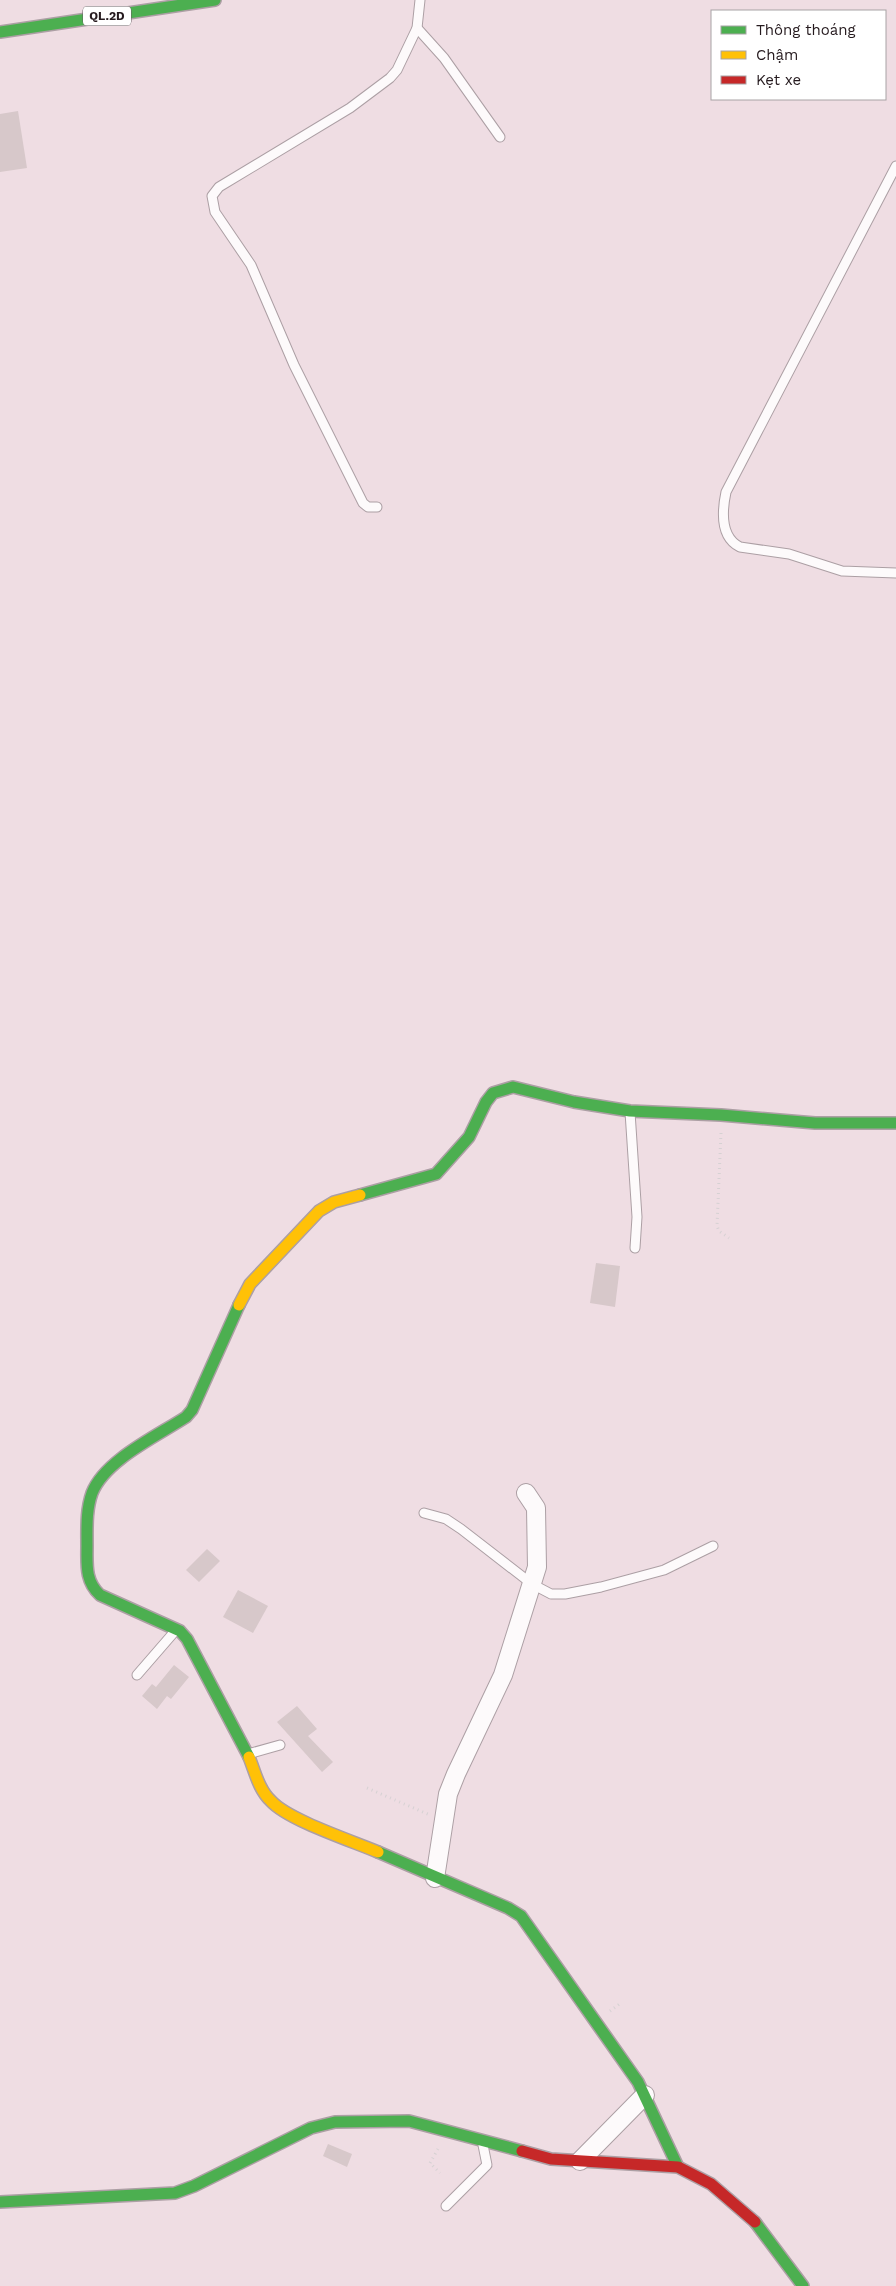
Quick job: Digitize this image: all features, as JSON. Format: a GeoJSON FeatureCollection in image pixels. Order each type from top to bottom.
{"type":"FeatureCollection","features":[{"type":"Feature","properties":{"kind":"street","name":"QL.2D"},"geometry":{"type":"LineString","coordinates":[[0,32],[136,6],[215,0]]}},
{"type":"Feature","properties":{"kind":"street"},"geometry":{"type":"LineString","coordinates":[[678,2167],[645,2095],[596,2022],[520,1916],[508,1908],[283,1811],[263,1793],[248,1754],[229,1722],[187,1639],[177,1629],[100,1595],[90,1587],[87,1575],[88,1507],[97,1482],[110,1468],[186,1417],[192,1410],[243,1295],[250,1284],[319,1211],[334,1202],[429,1177],[441,1170],[469,1137],[486,1102],[493,1093],[502,1088],[513,1087],[574,1102],[630,1111],[721,1115],[816,1123],[896,1123]]}},
{"type":"Feature","properties":{"kind":"street"},"geometry":{"type":"LineString","coordinates":[[435,1878],[448,1794],[503,1675],[537,1567],[536,1508],[526,1493]]}},
{"type":"Feature","properties":{"kind":"street"},"geometry":{"type":"LineString","coordinates":[[580,2161],[645,2095]]}},
{"type":"Feature","properties":{"kind":"street"},"geometry":{"type":"LineString","coordinates":[[0,2202],[175,2193],[194,2186],[310,2128],[335,2122],[403,2120],[551,2159],[678,2167],[711,2184],[759,2226],[804,2286]]}},
{"type":"Feature","properties":{"kind":"lane"},"geometry":{"type":"LineString","coordinates":[[377,507],[368,507],[363,503],[294,365],[252,265],[215,212],[212,196],[218,187],[350,108],[390,78],[397,70],[417,28],[420,0]]}},
{"type":"Feature","properties":{"kind":"lane"},"geometry":{"type":"LineString","coordinates":[[417,28],[444,58],[500,137]]}},
{"type":"Feature","properties":{"kind":"lane"},"geometry":{"type":"LineString","coordinates":[[896,166],[726,492],[724,502],[726,535],[733,543],[740,547],[789,554],[842,572],[896,573]]}},
{"type":"Feature","properties":{"kind":"lane"},"geometry":{"type":"LineString","coordinates":[[630,1111],[637,1217],[635,1248]]}},
{"type":"Feature","properties":{"kind":"lane"},"geometry":{"type":"LineString","coordinates":[[424,1513],[446,1519],[461,1528],[532,1584],[551,1594],[565,1594],[664,1570],[713,1546]]}},
{"type":"Feature","properties":{"kind":"lane"},"geometry":{"type":"LineString","coordinates":[[137,1675],[177,1629]]}},
{"type":"Feature","properties":{"kind":"lane"},"geometry":{"type":"LineString","coordinates":[[248,1754],[280,1745]]}},
{"type":"Feature","properties":{"kind":"lane"},"geometry":{"type":"LineString","coordinates":[[446,2206],[487,2166],[482,2140]]}},
{"type":"Feature","properties":{"kind":"path"},"geometry":{"type":"LineString","coordinates":[[721,1115],[717,1226],[719,1231],[729,1238]]}},
{"type":"Feature","properties":{"kind":"path"},"geometry":{"type":"LineString","coordinates":[[367,1788],[444,1822]]}},
{"type":"Feature","properties":{"kind":"path"},"geometry":{"type":"LineString","coordinates":[[440,2173],[429,2160],[450,2131]]}},
{"type":"Feature","properties":{"kind":"building"},"geometry":{"type":"Polygon","coordinates":[[[18,111],[27,168],[0,172],[0,114],[18,111]]]}},
{"type":"Feature","properties":{"kind":"building"},"geometry":{"type":"Polygon","coordinates":[[[596,1263],[620,1266],[615,1307],[590,1303],[596,1263]]]}},
{"type":"Feature","properties":{"kind":"building"},"geometry":{"type":"Polygon","coordinates":[[[207,1549],[220,1561],[199,1582],[186,1570],[207,1549]]]}},
{"type":"Feature","properties":{"kind":"building"},"geometry":{"type":"Polygon","coordinates":[[[238,1590],[268,1606],[253,1633],[223,1617],[238,1590]]]}},
{"type":"Feature","properties":{"kind":"building"},"geometry":{"type":"Polygon","coordinates":[[[174,1665],[189,1677],[171,1699],[167,1696],[157,1709],[142,1696],[152,1684],[156,1687],[174,1665]]]}},
{"type":"Feature","properties":{"kind":"building"},"geometry":{"type":"Polygon","coordinates":[[[297,1706],[317,1729],[308,1736],[333,1762],[322,1772],[277,1722],[297,1706]]]}},
{"type":"Feature","properties":{"kind":"building"},"geometry":{"type":"Polygon","coordinates":[[[328,2144],[352,2154],[347,2167],[323,2156],[328,2144]]]}},
{"type":"Feature","properties":{"kind":"traffic: fast"},"geometry":{"type":"LineString","coordinates":[[0,32],[215,0]]}},
{"type":"Feature","properties":{"kind":"traffic: fast"},"geometry":{"type":"LineString","coordinates":[[360,1195],[436,1174],[469,1137],[486,1102],[493,1093],[513,1087],[574,1102],[630,1111],[721,1115],[815,1123],[896,1123]]}},
{"type":"Feature","properties":{"kind":"traffic: fast"},"geometry":{"type":"LineString","coordinates":[[239,1305],[192,1410],[186,1417],[120,1459],[99,1481],[92,1493],[89,1506],[87,1560],[89,1578],[100,1595],[180,1631],[187,1639],[249,1757]]}},
{"type":"Feature","properties":{"kind":"traffic: fast"},"geometry":{"type":"LineString","coordinates":[[378,1852],[508,1908],[521,1916],[638,2082],[678,2167]]}},
{"type":"Feature","properties":{"kind":"traffic: fast"},"geometry":{"type":"LineString","coordinates":[[0,2202],[175,2193],[194,2186],[311,2128],[335,2122],[409,2121],[522,2151]]}},
{"type":"Feature","properties":{"kind":"traffic: fast"},"geometry":{"type":"LineString","coordinates":[[755,2222],[803,2286]]}},
{"type":"Feature","properties":{"kind":"traffic: slow"},"geometry":{"type":"LineString","coordinates":[[239,1305],[250,1284],[319,1211],[334,1202],[360,1195]]}},
{"type":"Feature","properties":{"kind":"traffic: slow"},"geometry":{"type":"LineString","coordinates":[[249,1757],[263,1792],[279,1808],[305,1823],[378,1852]]}},
{"type":"Feature","properties":{"kind":"traffic: jam"},"geometry":{"type":"LineString","coordinates":[[522,2151],[551,2159],[678,2167],[711,2184],[755,2222]]}}]}
